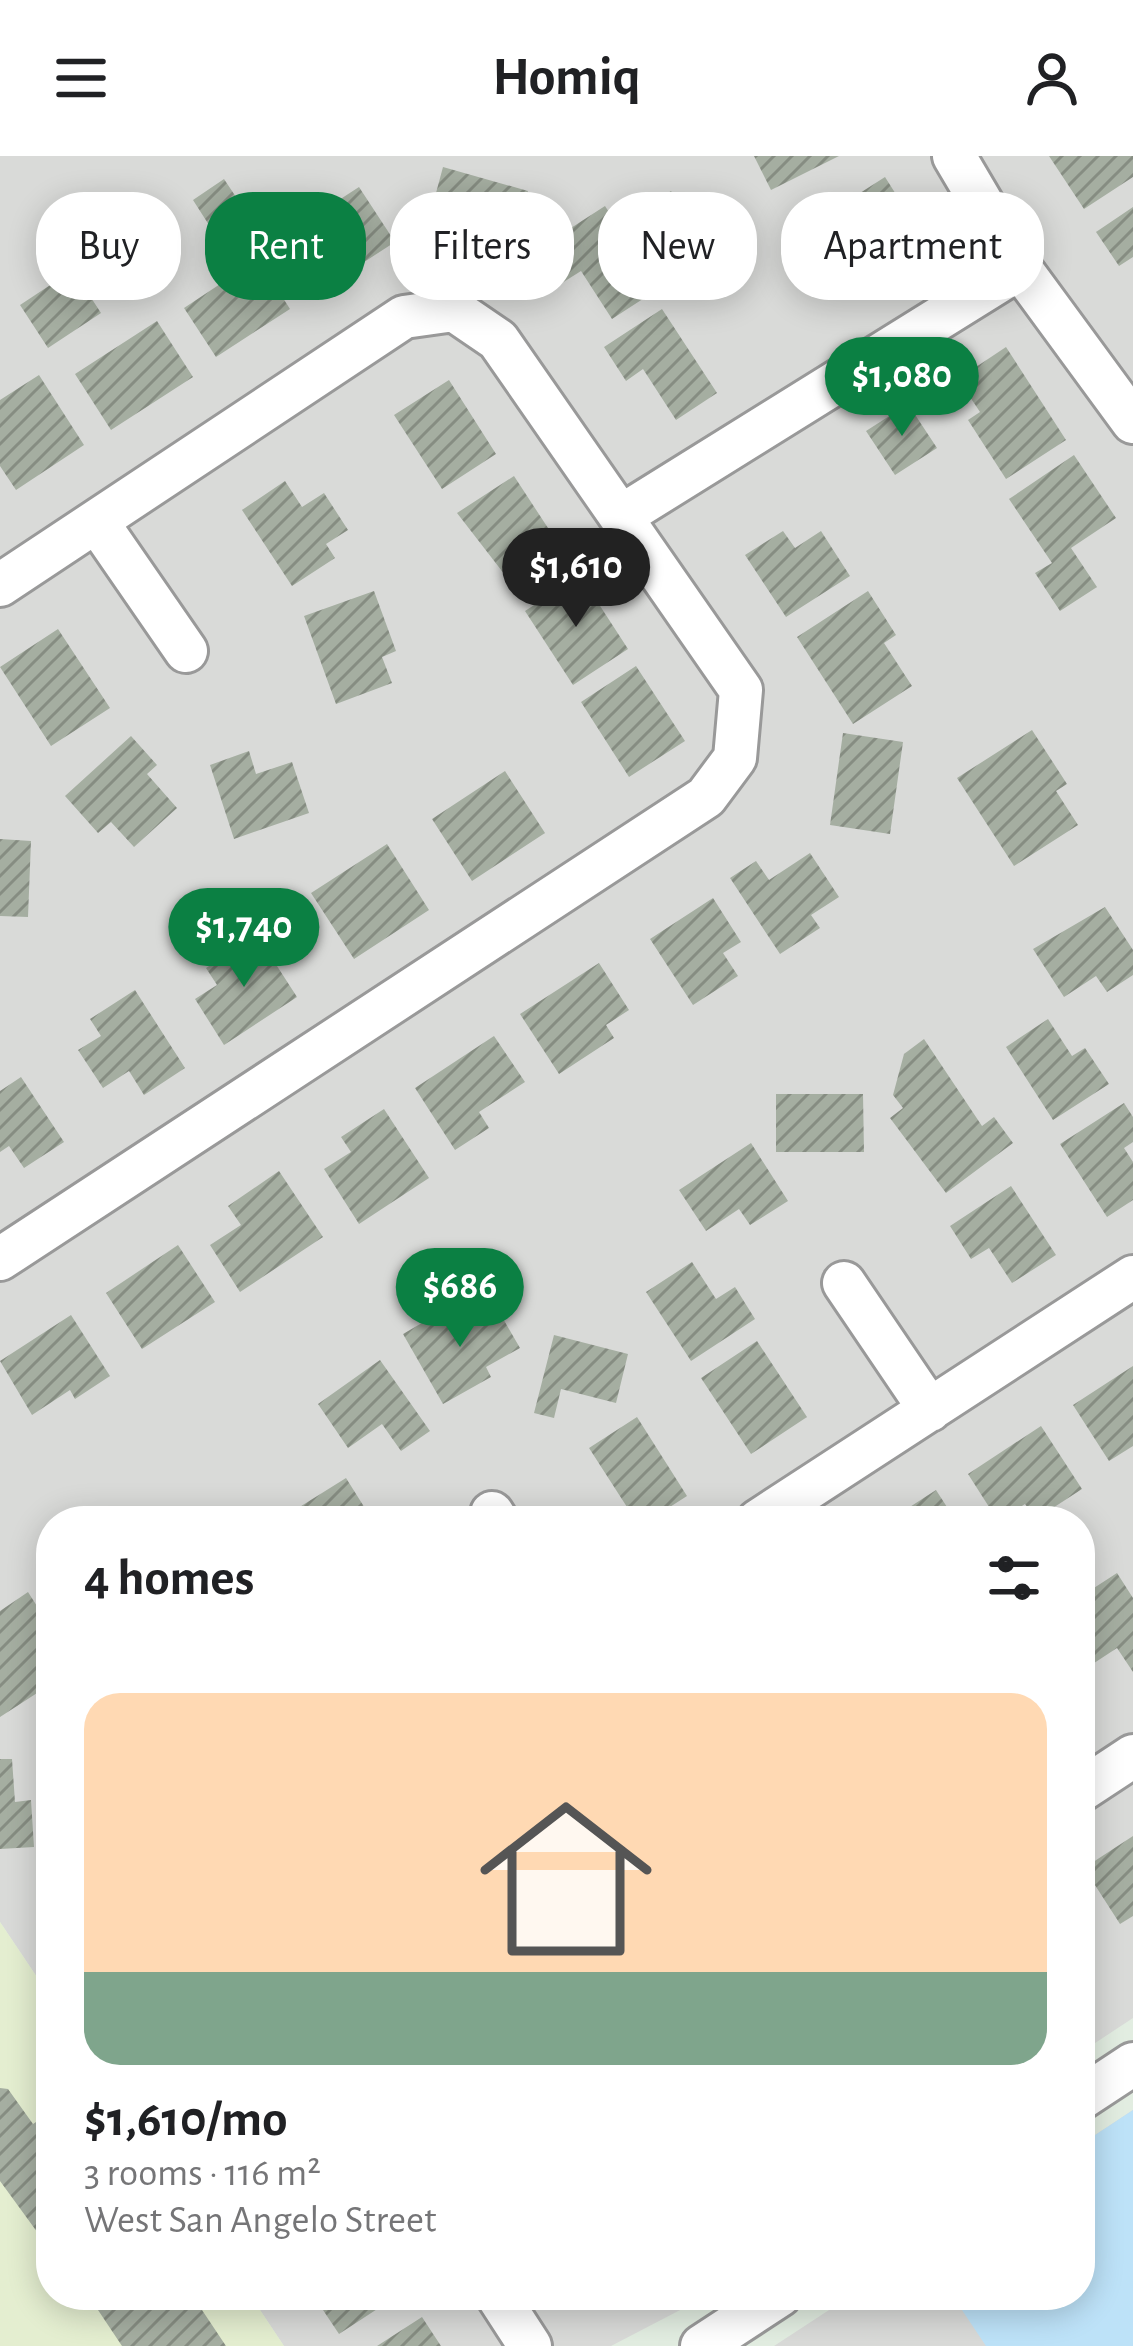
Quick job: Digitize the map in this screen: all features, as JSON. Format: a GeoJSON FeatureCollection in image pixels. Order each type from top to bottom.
{"type":"FeatureCollection","features":[{"type":"Feature","properties":{"kind":"street"},"geometry":{"type":"LineString","coordinates":[[954,156],[975,192]]}},
{"type":"Feature","properties":{"kind":"street"},"geometry":{"type":"LineString","coordinates":[[622,515],[968,300]]}},
{"type":"Feature","properties":{"kind":"street"},"geometry":{"type":"LineString","coordinates":[[1043,300],[1133,422]]}},
{"type":"Feature","properties":{"kind":"street"},"geometry":{"type":"LineString","coordinates":[[0,585],[404,317],[454,310],[498,340],[741,690],[735,758],[706,797],[0,1259]]}},
{"type":"Feature","properties":{"kind":"street"},"geometry":{"type":"LineString","coordinates":[[97,522],[186,651]]}},
{"type":"Feature","properties":{"kind":"street"},"geometry":{"type":"LineString","coordinates":[[786,1506],[1133,1277]]}},
{"type":"Feature","properties":{"kind":"street"},"geometry":{"type":"LineString","coordinates":[[844,1283],[930,1410]]}},
{"type":"Feature","properties":{"kind":"street"},"geometry":{"type":"LineString","coordinates":[[1095,1781],[1133,1756]]}},
{"type":"Feature","properties":{"kind":"street"},"geometry":{"type":"LineString","coordinates":[[1095,2088],[1133,2064]]}},
{"type":"Feature","properties":{"kind":"street"},"geometry":{"type":"LineString","coordinates":[[507,2310],[530,2346]]}},
{"type":"Feature","properties":{"kind":"street"},"geometry":{"type":"LineString","coordinates":[[701,2346],[757,2310]]}},
{"type":"Feature","properties":{"kind":"shaded area"},"geometry":{"type":"Polygon","coordinates":[[[0,156],[1133,156],[1133,2018],[1095,2043],[1095,1506],[36,1506],[36,1976],[0,1922],[0,156]]]}},
{"type":"Feature","properties":{"kind":"shaded area"},"geometry":{"type":"Polygon","coordinates":[[[0,1922],[36,1976],[36,2310],[260,2310],[284,2346],[0,2346],[0,1922]]]}},
{"type":"Feature","properties":{"kind":"shaded area"},"geometry":{"type":"Polygon","coordinates":[[[1133,2110],[1133,2346],[774,2346],[829,2310],[1095,2310],[1095,2135],[1133,2110]]]}},
{"type":"Feature","properties":{"kind":"shaded area"},"geometry":{"type":"Polygon","coordinates":[[[1133,2110],[1133,2346],[986,2346],[962,2310],[1095,2310],[1095,2135],[1133,2110]]]}},
{"type":"Feature","properties":{"kind":"shaded area"},"geometry":{"type":"Polygon","coordinates":[[[260,2310],[680,2310],[611,2346],[284,2346],[260,2310]]]}},
{"type":"Feature","properties":{"kind":"building"},"geometry":{"type":"Polygon","coordinates":[[[754,156],[839,156],[771,190],[754,156]]]}},
{"type":"Feature","properties":{"kind":"building"},"geometry":{"type":"Polygon","coordinates":[[[1049,156],[1133,156],[1133,177],[1084,209],[1049,156]]]}},
{"type":"Feature","properties":{"kind":"building"},"geometry":{"type":"Polygon","coordinates":[[[443,167],[528,191],[528,192],[436,192],[443,167]]]}},
{"type":"Feature","properties":{"kind":"building"},"geometry":{"type":"Polygon","coordinates":[[[885,177],[895,192],[862,192],[885,177]]]}},
{"type":"Feature","properties":{"kind":"building"},"geometry":{"type":"Polygon","coordinates":[[[224,179],[233,192],[205,192],[205,219],[193,200],[224,179]]]}},
{"type":"Feature","properties":{"kind":"building"},"geometry":{"type":"Polygon","coordinates":[[[366,198],[390,234],[390,245],[366,261],[366,198]]]}},
{"type":"Feature","properties":{"kind":"building"},"geometry":{"type":"Polygon","coordinates":[[[1133,207],[1133,257],[1119,266],[1096,232],[1133,207]]]}},
{"type":"Feature","properties":{"kind":"building"},"geometry":{"type":"Polygon","coordinates":[[[598,211],[598,297],[581,271],[574,275],[574,226],[598,211]]]}},
{"type":"Feature","properties":{"kind":"building"},"geometry":{"type":"Polygon","coordinates":[[[36,294],[36,300],[93,300],[101,313],[48,348],[20,305],[36,294]]]}},
{"type":"Feature","properties":{"kind":"building"},"geometry":{"type":"Polygon","coordinates":[[[205,294],[205,300],[284,300],[290,309],[216,357],[184,308],[205,294]]]}},
{"type":"Feature","properties":{"kind":"building"},"geometry":{"type":"Polygon","coordinates":[[[600,300],[641,300],[612,319],[600,300]]]}},
{"type":"Feature","properties":{"kind":"building"},"geometry":{"type":"Polygon","coordinates":[[[662,309],[717,393],[676,420],[643,369],[626,381],[604,347],[662,309]]]}},
{"type":"Feature","properties":{"kind":"building"},"geometry":{"type":"Polygon","coordinates":[[[157,321],[193,377],[111,430],[75,374],[157,321]]]}},
{"type":"Feature","properties":{"kind":"building"},"geometry":{"type":"Polygon","coordinates":[[[1006,347],[1066,440],[1006,479],[968,420],[980,412],[958,379],[1006,347]]]}},
{"type":"Feature","properties":{"kind":"building"},"geometry":{"type":"Polygon","coordinates":[[[39,375],[84,445],[16,490],[0,466],[0,400],[39,375]]]}},
{"type":"Feature","properties":{"kind":"building"},"geometry":{"type":"Polygon","coordinates":[[[449,380],[496,454],[442,489],[394,415],[449,380]]]}},
{"type":"Feature","properties":{"kind":"building"},"geometry":{"type":"Polygon","coordinates":[[[908,404],[937,448],[895,475],[866,431],[908,404]]]}},
{"type":"Feature","properties":{"kind":"building"},"geometry":{"type":"Polygon","coordinates":[[[1074,455],[1116,518],[1071,548],[1097,587],[1060,611],[1035,573],[1052,563],[1009,499],[1074,455]]]}},
{"type":"Feature","properties":{"kind":"building"},"geometry":{"type":"Polygon","coordinates":[[[514,476],[563,551],[512,584],[457,513],[514,476]]]}},
{"type":"Feature","properties":{"kind":"building"},"geometry":{"type":"Polygon","coordinates":[[[285,481],[302,507],[324,493],[348,530],[326,544],[335,558],[292,586],[242,510],[285,481]]]}},
{"type":"Feature","properties":{"kind":"building"},"geometry":{"type":"Polygon","coordinates":[[[783,531],[795,548],[821,531],[850,576],[786,617],[745,555],[783,531]]]}},
{"type":"Feature","properties":{"kind":"building"},"geometry":{"type":"Polygon","coordinates":[[[580,575],[628,649],[573,685],[525,611],[580,575]]]}},
{"type":"Feature","properties":{"kind":"building"},"geometry":{"type":"Polygon","coordinates":[[[374,591],[396,651],[382,657],[392,683],[336,704],[304,616],[374,591]]]}},
{"type":"Feature","properties":{"kind":"building"},"geometry":{"type":"Polygon","coordinates":[[[868,591],[896,635],[884,643],[912,686],[853,724],[797,637],[868,591]]]}},
{"type":"Feature","properties":{"kind":"building"},"geometry":{"type":"Polygon","coordinates":[[[58,629],[110,708],[51,746],[0,667],[58,629]]]}},
{"type":"Feature","properties":{"kind":"building"},"geometry":{"type":"Polygon","coordinates":[[[636,666],[685,741],[629,777],[581,702],[636,666]]]}},
{"type":"Feature","properties":{"kind":"building"},"geometry":{"type":"Polygon","coordinates":[[[1032,730],[1067,784],[1056,791],[1078,825],[1014,866],[957,778],[1032,730]]]}},
{"type":"Feature","properties":{"kind":"building"},"geometry":{"type":"Polygon","coordinates":[[[843,733],[903,742],[890,834],[830,825],[843,733]]]}},
{"type":"Feature","properties":{"kind":"building"},"geometry":{"type":"Polygon","coordinates":[[[131,736],[157,765],[147,774],[177,808],[134,847],[111,822],[98,833],[65,796],[131,736]]]}},
{"type":"Feature","properties":{"kind":"building"},"geometry":{"type":"Polygon","coordinates":[[[249,751],[256,774],[292,762],[309,813],[234,839],[210,765],[249,751]]]}},
{"type":"Feature","properties":{"kind":"building"},"geometry":{"type":"Polygon","coordinates":[[[505,771],[545,833],[472,881],[432,819],[505,771]]]}},
{"type":"Feature","properties":{"kind":"building"},"geometry":{"type":"Polygon","coordinates":[[[0,839],[31,841],[28,917],[0,916],[0,839]]]}},
{"type":"Feature","properties":{"kind":"building"},"geometry":{"type":"Polygon","coordinates":[[[387,844],[429,910],[354,959],[311,893],[387,844]]]}},
{"type":"Feature","properties":{"kind":"building"},"geometry":{"type":"Polygon","coordinates":[[[810,853],[839,897],[811,915],[820,928],[780,954],[730,878],[756,861],[769,880],[810,853]]]}},
{"type":"Feature","properties":{"kind":"building"},"geometry":{"type":"Polygon","coordinates":[[[713,898],[741,942],[723,953],[738,976],[693,1005],[650,939],[713,898]]]}},
{"type":"Feature","properties":{"kind":"building"},"geometry":{"type":"Polygon","coordinates":[[[1105,907],[1133,950],[1133,975],[1107,992],[1096,976],[1064,997],[1033,949],[1105,907]]]}},
{"type":"Feature","properties":{"kind":"building"},"geometry":{"type":"Polygon","coordinates":[[[257,935],[297,997],[224,1045],[195,999],[217,985],[206,968],[257,935]]]}},
{"type":"Feature","properties":{"kind":"building"},"geometry":{"type":"Polygon","coordinates":[[[599,963],[629,1010],[606,1025],[614,1038],[559,1074],[520,1014],[599,963]]]}},
{"type":"Feature","properties":{"kind":"building"},"geometry":{"type":"Polygon","coordinates":[[[135,990],[185,1068],[144,1095],[129,1071],[103,1088],[78,1050],[101,1036],[90,1019],[135,990]]]}},
{"type":"Feature","properties":{"kind":"building"},"geometry":{"type":"Polygon","coordinates":[[[1048,1019],[1072,1056],[1085,1048],[1109,1084],[1053,1120],[1006,1047],[1048,1019]]]}},
{"type":"Feature","properties":{"kind":"building"},"geometry":{"type":"Polygon","coordinates":[[[494,1036],[525,1082],[479,1112],[489,1128],[455,1150],[415,1088],[494,1036]]]}},
{"type":"Feature","properties":{"kind":"building"},"geometry":{"type":"Polygon","coordinates":[[[924,1039],[982,1126],[994,1117],[1013,1143],[946,1193],[890,1118],[903,1108],[893,1095],[904,1054],[924,1039]]]}},
{"type":"Feature","properties":{"kind":"building"},"geometry":{"type":"Polygon","coordinates":[[[21,1077],[64,1142],[24,1168],[9,1146],[0,1152],[0,1091],[21,1077]]]}},
{"type":"Feature","properties":{"kind":"building"},"geometry":{"type":"Polygon","coordinates":[[[776,1094],[863,1094],[864,1152],[776,1152],[776,1094]]]}},
{"type":"Feature","properties":{"kind":"building"},"geometry":{"type":"Polygon","coordinates":[[[1124,1103],[1133,1117],[1133,1142],[1124,1148],[1133,1162],[1133,1200],[1107,1217],[1060,1144],[1124,1103]]]}},
{"type":"Feature","properties":{"kind":"building"},"geometry":{"type":"Polygon","coordinates":[[[384,1109],[429,1178],[359,1224],[324,1169],[351,1152],[341,1137],[384,1109]]]}},
{"type":"Feature","properties":{"kind":"building"},"geometry":{"type":"Polygon","coordinates":[[[751,1143],[788,1201],[750,1225],[739,1209],[706,1231],[679,1190],[751,1143]]]}},
{"type":"Feature","properties":{"kind":"building"},"geometry":{"type":"Polygon","coordinates":[[[279,1171],[323,1237],[240,1292],[210,1245],[241,1225],[228,1206],[279,1171]]]}},
{"type":"Feature","properties":{"kind":"building"},"geometry":{"type":"Polygon","coordinates":[[[1011,1186],[1056,1255],[1012,1283],[989,1248],[971,1259],[950,1226],[1011,1186]]]}},
{"type":"Feature","properties":{"kind":"building"},"geometry":{"type":"Polygon","coordinates":[[[178,1245],[215,1302],[142,1349],[106,1293],[178,1245]]]}},
{"type":"Feature","properties":{"kind":"building"},"geometry":{"type":"Polygon","coordinates":[[[692,1262],[716,1299],[735,1287],[755,1319],[691,1361],[646,1292],[692,1262]]]}},
{"type":"Feature","properties":{"kind":"building"},"geometry":{"type":"Polygon","coordinates":[[[495,1305],[520,1348],[486,1367],[491,1377],[443,1404],[403,1334],[446,1309],[456,1327],[495,1305]]]}},
{"type":"Feature","properties":{"kind":"building"},"geometry":{"type":"Polygon","coordinates":[[[71,1315],[110,1376],[75,1399],[70,1390],[32,1415],[0,1361],[71,1315]]]}},
{"type":"Feature","properties":{"kind":"building"},"geometry":{"type":"Polygon","coordinates":[[[554,1335],[628,1354],[616,1403],[561,1389],[554,1418],[534,1413],[554,1335]]]}},
{"type":"Feature","properties":{"kind":"building"},"geometry":{"type":"Polygon","coordinates":[[[757,1341],[807,1417],[751,1454],[701,1378],[757,1341]]]}},
{"type":"Feature","properties":{"kind":"building"},"geometry":{"type":"Polygon","coordinates":[[[380,1360],[430,1431],[401,1451],[382,1424],[348,1448],[318,1404],[380,1360]]]}},
{"type":"Feature","properties":{"kind":"building"},"geometry":{"type":"Polygon","coordinates":[[[1133,1366],[1133,1446],[1109,1461],[1073,1405],[1133,1366]]]}},
{"type":"Feature","properties":{"kind":"building"},"geometry":{"type":"Polygon","coordinates":[[[637,1417],[687,1496],[671,1506],[626,1506],[589,1448],[637,1417]]]}},
{"type":"Feature","properties":{"kind":"building"},"geometry":{"type":"Polygon","coordinates":[[[1041,1426],[1082,1489],[1056,1506],[988,1506],[968,1474],[1041,1426]]]}},
{"type":"Feature","properties":{"kind":"building"},"geometry":{"type":"Polygon","coordinates":[[[346,1478],[364,1506],[301,1506],[346,1478]]]}},
{"type":"Feature","properties":{"kind":"building"},"geometry":{"type":"Polygon","coordinates":[[[936,1490],[946,1506],[911,1506],[936,1490]]]}},
{"type":"Feature","properties":{"kind":"building"},"geometry":{"type":"Polygon","coordinates":[[[1117,1573],[1133,1598],[1133,1672],[1117,1648],[1095,1662],[1095,1587],[1117,1573]]]}},
{"type":"Feature","properties":{"kind":"building"},"geometry":{"type":"Polygon","coordinates":[[[28,1592],[36,1605],[36,1694],[0,1717],[0,1611],[28,1592]]]}},
{"type":"Feature","properties":{"kind":"building"},"geometry":{"type":"Polygon","coordinates":[[[0,1759],[12,1759],[15,1802],[31,1800],[34,1847],[0,1849],[0,1759]]]}},
{"type":"Feature","properties":{"kind":"building"},"geometry":{"type":"Polygon","coordinates":[[[1133,1836],[1133,1916],[1120,1924],[1095,1885],[1095,1861],[1133,1836]]]}},
{"type":"Feature","properties":{"kind":"building"},"geometry":{"type":"Polygon","coordinates":[[[0,2088],[8,2089],[36,2122],[36,2230],[0,2181],[0,2088]]]}},
{"type":"Feature","properties":{"kind":"building"},"geometry":{"type":"Polygon","coordinates":[[[98,2310],[202,2310],[226,2346],[122,2346],[98,2310]]]}},
{"type":"Feature","properties":{"kind":"building"},"geometry":{"type":"Polygon","coordinates":[[[323,2310],[376,2310],[339,2334],[323,2310]]]}},
{"type":"Feature","properties":{"kind":"building"},"geometry":{"type":"Polygon","coordinates":[[[422,2317],[441,2346],[377,2346],[422,2317]]]}}]}
